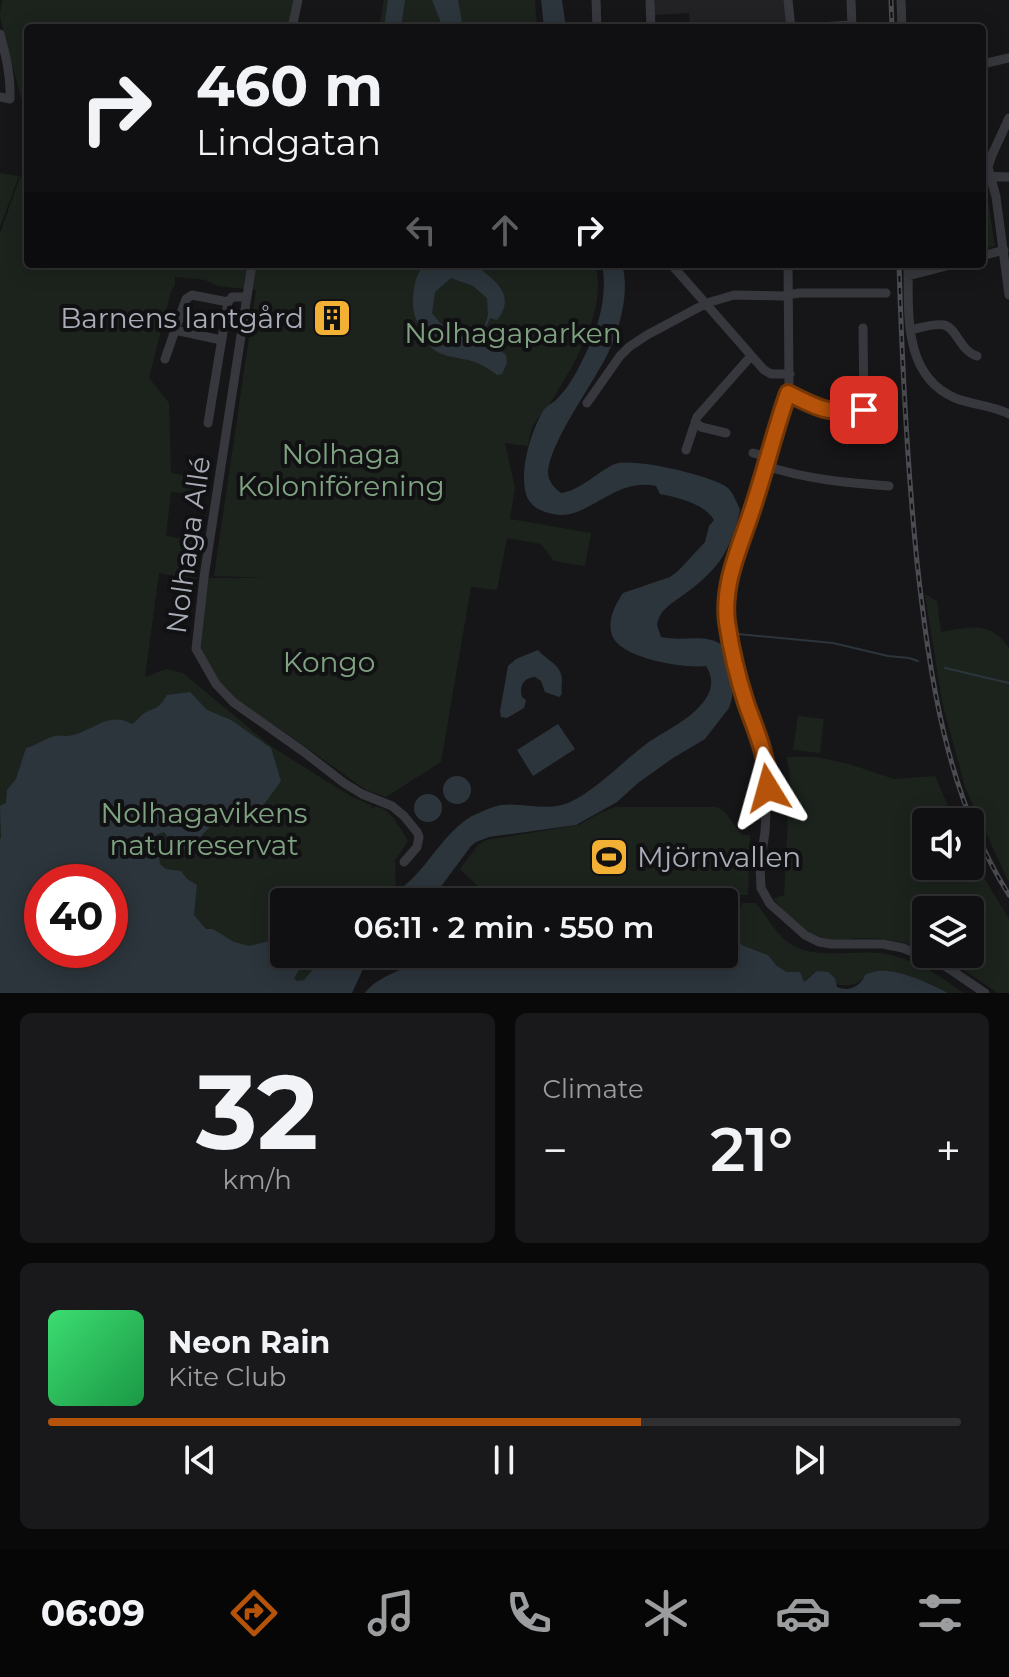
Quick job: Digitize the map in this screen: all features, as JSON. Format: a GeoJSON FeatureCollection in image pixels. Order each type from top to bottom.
{"type":"FeatureCollection","features":[{"type":"Feature","properties":{"kind":"street"},"geometry":{"type":"LineString","coordinates":[[293,24],[298,0]]}},
{"type":"Feature","properties":{"kind":"street"},"geometry":{"type":"LineString","coordinates":[[596,0],[597,24]]}},
{"type":"Feature","properties":{"kind":"street"},"geometry":{"type":"LineString","coordinates":[[650,0],[651,24]]}},
{"type":"Feature","properties":{"kind":"street"},"geometry":{"type":"LineString","coordinates":[[788,0],[791,24]]}},
{"type":"Feature","properties":{"kind":"street"},"geometry":{"type":"LineString","coordinates":[[851,0],[852,24]]}},
{"type":"Feature","properties":{"kind":"street"},"geometry":{"type":"LineString","coordinates":[[901,0],[902,24]]}},
{"type":"Feature","properties":{"kind":"street"},"geometry":{"type":"LineString","coordinates":[[0,34],[8,63],[10,99],[0,97]]}},
{"type":"Feature","properties":{"kind":"street"},"geometry":{"type":"LineString","coordinates":[[986,63],[1009,58]]}},
{"type":"Feature","properties":{"kind":"street"},"geometry":{"type":"LineString","coordinates":[[1009,118],[988,165],[987,176],[1004,250],[1009,295]]}},
{"type":"Feature","properties":{"kind":"street"},"geometry":{"type":"LineString","coordinates":[[987,176],[1009,177]]}},
{"type":"Feature","properties":{"kind":"street"},"geometry":{"type":"LineString","coordinates":[[986,255],[1004,250]]}},
{"type":"Feature","properties":{"kind":"street","name":"Nolhaga Allé"},"geometry":{"type":"LineString","coordinates":[[251,268],[204,577],[196,649],[216,684],[233,702],[344,783],[392,806],[404,816],[419,837],[417,847],[404,862]]}},
{"type":"Feature","properties":{"kind":"street"},"geometry":{"type":"LineString","coordinates":[[675,268],[764,370],[771,374],[790,374]]}},
{"type":"Feature","properties":{"kind":"street"},"geometry":{"type":"LineString","coordinates":[[788,268],[788,393],[735,558],[726,611],[741,685],[764,751],[768,773],[761,888],[763,895],[785,919],[819,942],[883,944],[903,948],[945,966],[985,993]]}},
{"type":"Feature","properties":{"kind":"street"},"geometry":{"type":"LineString","coordinates":[[908,268],[910,330],[918,363],[936,387],[953,397],[1009,414]]}},
{"type":"Feature","properties":{"kind":"street"},"geometry":{"type":"LineString","coordinates":[[908,276],[939,268]]}},
{"type":"Feature","properties":{"kind":"street"},"geometry":{"type":"LineString","coordinates":[[587,403],[629,347],[707,303],[734,295],[886,293]]}},
{"type":"Feature","properties":{"kind":"street"},"geometry":{"type":"LineString","coordinates":[[165,359],[186,299],[192,295],[228,302]]}},
{"type":"Feature","properties":{"kind":"street"},"geometry":{"type":"LineString","coordinates":[[208,423],[228,302],[232,297],[247,297]]}},
{"type":"Feature","properties":{"kind":"street"},"geometry":{"type":"LineString","coordinates":[[910,330],[942,325],[949,327],[968,353],[977,356]]}},
{"type":"Feature","properties":{"kind":"street"},"geometry":{"type":"LineString","coordinates":[[788,393],[824,410],[864,410],[863,328]]}},
{"type":"Feature","properties":{"kind":"street"},"geometry":{"type":"LineString","coordinates":[[175,330],[221,340]]}},
{"type":"Feature","properties":{"kind":"street"},"geometry":{"type":"LineString","coordinates":[[686,450],[697,417],[751,356]]}},
{"type":"Feature","properties":{"kind":"street"},"geometry":{"type":"LineString","coordinates":[[695,422],[701,427],[726,433]]}},
{"type":"Feature","properties":{"kind":"street"},"geometry":{"type":"LineString","coordinates":[[753,453],[801,476],[889,486]]}},
{"type":"Feature","properties":{"kind":"shaded area"},"geometry":{"type":"Polygon","coordinates":[[[388,0],[405,0],[402,24],[385,24],[388,0]]]}},
{"type":"Feature","properties":{"kind":"shaded area"},"geometry":{"type":"Polygon","coordinates":[[[432,0],[458,0],[462,24],[440,24],[432,0]]]}},
{"type":"Feature","properties":{"kind":"shaded area"},"geometry":{"type":"Polygon","coordinates":[[[541,0],[562,0],[565,24],[544,24],[541,0]]]}},
{"type":"Feature","properties":{"kind":"shaded area"},"geometry":{"type":"Polygon","coordinates":[[[655,0],[784,0],[787,24],[690,24],[689,13],[655,15],[655,0]]]}},
{"type":"Feature","properties":{"kind":"shaded area"},"geometry":{"type":"Polygon","coordinates":[[[422,268],[478,268],[495,281],[504,296],[504,308],[497,320],[490,318],[484,333],[485,338],[506,355],[507,363],[502,374],[497,375],[472,361],[440,353],[429,345],[413,306],[418,275],[422,268]],[[451,278],[435,292],[432,313],[449,332],[461,337],[468,336],[484,328],[488,315],[487,298],[473,286],[451,278]]]}},
{"type":"Feature","properties":{"kind":"shaded area"},"geometry":{"type":"Polygon","coordinates":[[[603,268],[623,268],[625,286],[620,321],[608,353],[555,447],[548,474],[561,493],[576,488],[615,464],[638,463],[691,473],[720,483],[730,490],[740,510],[727,548],[708,575],[664,610],[657,625],[661,637],[708,639],[722,645],[733,682],[729,708],[705,739],[638,783],[617,802],[576,825],[489,837],[471,846],[440,888],[401,888],[453,831],[472,816],[501,805],[551,807],[578,798],[694,712],[710,691],[710,673],[706,666],[668,664],[639,656],[617,643],[610,624],[623,593],[670,577],[705,542],[714,520],[710,514],[690,502],[660,494],[656,486],[641,485],[613,493],[577,512],[565,515],[549,513],[535,507],[525,489],[527,454],[538,420],[571,381],[584,357],[595,331],[604,292],[603,268]]]}},
{"type":"Feature","properties":{"kind":"shaded area"},"geometry":{"type":"Polygon","coordinates":[[[538,650],[560,671],[562,694],[559,697],[545,692],[541,681],[531,678],[525,681],[521,689],[522,697],[526,700],[524,708],[507,718],[501,717],[508,666],[516,659],[538,650]]]}},
{"type":"Feature","properties":{"kind":"shaded area"},"geometry":{"type":"Polygon","coordinates":[[[190,692],[207,710],[231,720],[271,748],[281,781],[251,822],[231,819],[219,822],[183,851],[173,845],[164,832],[156,835],[160,864],[166,869],[181,871],[197,885],[194,915],[206,929],[213,929],[234,942],[249,946],[270,941],[270,968],[300,968],[294,978],[297,981],[304,980],[314,968],[364,968],[352,993],[0,993],[0,806],[6,803],[7,790],[16,779],[26,748],[51,737],[73,735],[109,720],[124,720],[132,724],[167,695],[190,692]]]}},
{"type":"Feature","properties":{"kind":"shaded area"},"geometry":{"type":"Polygon","coordinates":[[[558,724],[575,749],[533,776],[517,750],[558,724]]]}},
{"type":"Feature","properties":{"kind":"shaded area"},"geometry":{"type":"Polygon","coordinates":[[[457,776],[467,780],[471,790],[467,800],[457,804],[447,800],[443,790],[447,780],[457,776]]]}},
{"type":"Feature","properties":{"kind":"shaded area"},"geometry":{"type":"Polygon","coordinates":[[[428,794],[438,798],[442,808],[438,818],[428,822],[418,818],[414,808],[418,798],[428,794]]]}},
{"type":"Feature","properties":{"kind":"shaded area"},"geometry":{"type":"Polygon","coordinates":[[[738,942],[768,955],[787,972],[800,972],[804,982],[817,971],[828,972],[835,978],[837,987],[850,989],[866,975],[886,971],[914,978],[948,993],[365,993],[391,974],[405,968],[738,968],[738,942]]]}},
{"type":"Feature","properties":{"kind":"green space"},"geometry":{"type":"Polygon","coordinates":[[[2,0],[294,0],[289,24],[24,24],[24,109],[0,15],[2,0]]]}},
{"type":"Feature","properties":{"kind":"green space"},"geometry":{"type":"Polygon","coordinates":[[[384,0],[535,0],[537,24],[380,24],[384,0]]]}},
{"type":"Feature","properties":{"kind":"green space"},"geometry":{"type":"Polygon","coordinates":[[[0,173],[19,176],[0,227],[0,173]]]}},
{"type":"Feature","properties":{"kind":"green space"},"geometry":{"type":"Polygon","coordinates":[[[24,176],[24,268],[596,268],[598,280],[594,315],[572,367],[534,424],[528,446],[505,443],[515,488],[510,519],[591,533],[585,566],[554,561],[541,544],[507,538],[497,590],[471,587],[441,762],[386,797],[366,790],[229,696],[200,658],[207,578],[266,578],[214,576],[256,290],[175,277],[149,378],[169,403],[171,473],[209,480],[206,495],[171,492],[166,536],[201,542],[196,556],[200,557],[198,570],[195,570],[196,580],[159,573],[145,677],[166,669],[183,673],[272,747],[352,797],[371,805],[371,808],[388,812],[408,841],[395,860],[396,888],[270,888],[270,968],[314,968],[301,993],[0,993],[0,233],[20,177],[24,176]]]}},
{"type":"Feature","properties":{"kind":"green space"},"geometry":{"type":"Polygon","coordinates":[[[986,187],[995,246],[986,249],[986,187]]]}},
{"type":"Feature","properties":{"kind":"green space"},"geometry":{"type":"Polygon","coordinates":[[[925,594],[937,601],[941,632],[970,627],[987,629],[1009,648],[1009,883],[984,828],[984,808],[975,808],[965,787],[942,702],[925,594]]]}},
{"type":"Feature","properties":{"kind":"green space"},"geometry":{"type":"Polygon","coordinates":[[[798,716],[824,719],[820,753],[793,750],[798,716]]]}},
{"type":"Feature","properties":{"kind":"green space"},"geometry":{"type":"Polygon","coordinates":[[[787,757],[816,757],[894,779],[935,776],[949,808],[912,808],[912,880],[984,880],[984,877],[1009,919],[1009,993],[998,993],[961,968],[984,968],[984,896],[912,896],[912,945],[885,939],[835,940],[820,937],[798,924],[778,905],[773,899],[784,895],[790,777],[787,757]]]}},
{"type":"Feature","properties":{"kind":"green space","name":"Mjörnvallen"},"geometry":{"type":"Polygon","coordinates":[[[615,807],[717,807],[725,812],[742,835],[750,835],[748,895],[738,895],[738,888],[480,888],[460,869],[478,845],[486,840],[579,825],[615,807]]]}},
{"type":"Feature","properties":{"kind":"green space"},"geometry":{"type":"Polygon","coordinates":[[[742,903],[756,903],[779,934],[798,948],[820,953],[868,952],[902,958],[912,962],[912,968],[926,968],[963,993],[948,993],[930,983],[889,971],[865,975],[855,984],[848,985],[833,984],[810,976],[803,983],[800,972],[787,972],[768,955],[738,941],[738,907],[742,903]]]}},
{"type":"Feature","properties":{"kind":"waterway"},"geometry":{"type":"LineString","coordinates":[[738,634],[833,643],[918,661]]}},
{"type":"Feature","properties":{"kind":"waterway"},"geometry":{"type":"LineString","coordinates":[[945,668],[1009,683]]}},
{"type":"Feature","properties":{"kind":"railway"},"geometry":{"type":"LineString","coordinates":[[891,0],[892,24]]}},
{"type":"Feature","properties":{"kind":"railway"},"geometry":{"type":"LineString","coordinates":[[899,268],[913,525],[935,692],[944,734],[970,817],[987,857],[1009,895]]}},
{"type":"Feature","properties":{"kind":"place","name":"Barnens lantgård"},"geometry":{"type":"Point","coordinates":[332,318]}},
{"type":"Feature","properties":{"kind":"place","name":"Mjörnvallen"},"geometry":{"type":"Point","coordinates":[609,857]}},
{"type":"Feature","properties":{"kind":"route"},"geometry":{"type":"LineString","coordinates":[[768,788],[764,751],[746,704],[727,622],[730,576],[788,393],[824,410],[864,410]]}},
{"type":"Feature","properties":{"kind":"park label","name":"Nolhagaparken"},"geometry":{"type":"Point","coordinates":[513,333]}},
{"type":"Feature","properties":{"kind":"park label","name":"Nolhaga Koloniförening"},"geometry":{"type":"Point","coordinates":[341,470]}},
{"type":"Feature","properties":{"kind":"park label","name":"Kongo"},"geometry":{"type":"Point","coordinates":[329,662]}},
{"type":"Feature","properties":{"kind":"park label","name":"Nolhagavikens naturreservat"},"geometry":{"type":"Point","coordinates":[204,829]}}]}
